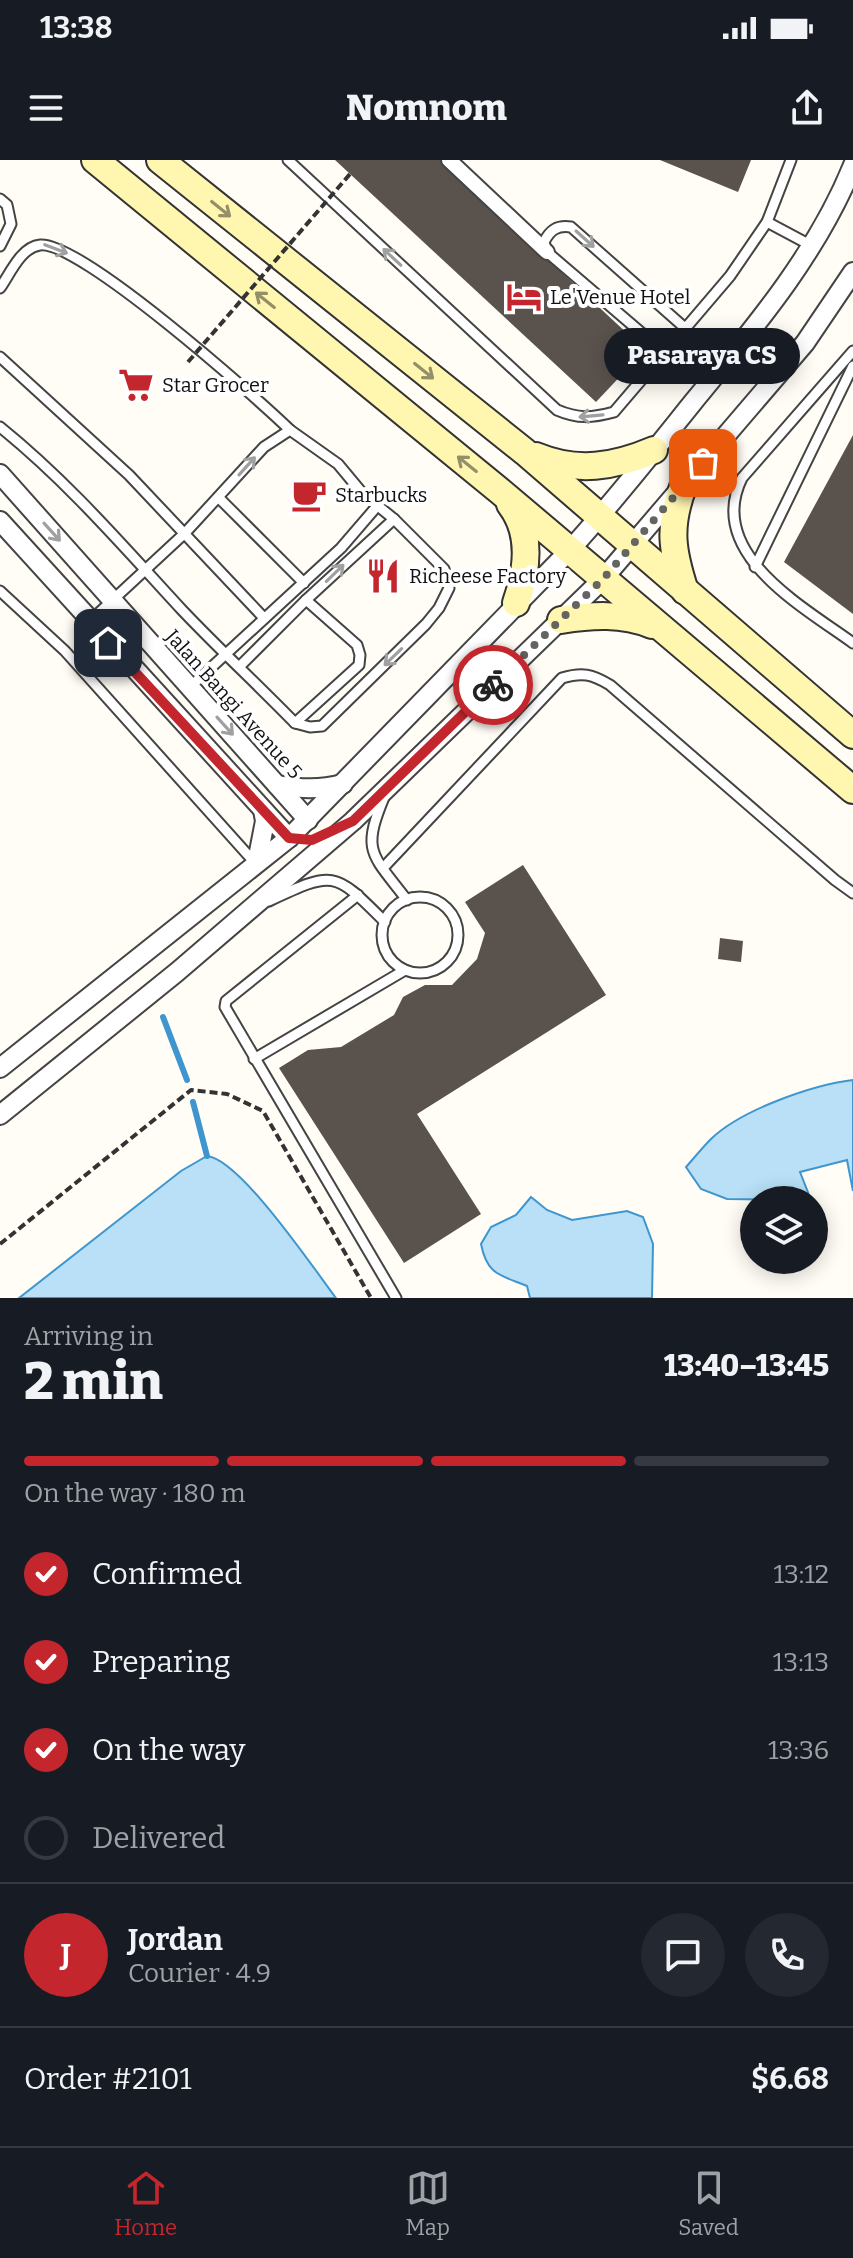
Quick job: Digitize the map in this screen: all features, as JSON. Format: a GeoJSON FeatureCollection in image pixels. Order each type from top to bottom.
{"type":"FeatureCollection","features":[{"type":"Feature","properties":{"kind":"main road"},"geometry":{"type":"LineString","coordinates":[[95,160],[501,492],[853,790]]}},
{"type":"Feature","properties":{"kind":"main road"},"geometry":{"type":"LineString","coordinates":[[160,160],[525,452],[853,735]]}},
{"type":"Feature","properties":{"kind":"main road"},"geometry":{"type":"LineString","coordinates":[[525,452],[552,463],[577,468],[605,467],[654,450]]}},
{"type":"Feature","properties":{"kind":"main road"},"geometry":{"type":"LineString","coordinates":[[683,487],[674,509],[672,527],[673,546],[685,591]]}},
{"type":"Feature","properties":{"kind":"main road"},"geometry":{"type":"LineString","coordinates":[[501,492],[519,515],[525,536],[523,581],[516,603]]}},
{"type":"Feature","properties":{"kind":"main road"},"geometry":{"type":"LineString","coordinates":[[561,620],[606,615],[628,617],[667,631]]}},
{"type":"Feature","properties":{"kind":"street"},"geometry":{"type":"LineString","coordinates":[[449,160],[547,252]]}},
{"type":"Feature","properties":{"kind":"street"},"geometry":{"type":"LineString","coordinates":[[0,1068],[289,838],[569,551],[764,315],[812,246],[853,165]]}},
{"type":"Feature","properties":{"kind":"street"},"geometry":{"type":"LineString","coordinates":[[0,1115],[353,821],[603,579],[805,343],[851,280]]}},
{"type":"Feature","properties":{"kind":"street","name":"Jalan Bangi Avenue 5"},"geometry":{"type":"LineString","coordinates":[[0,474],[308,820]]}},
{"type":"Feature","properties":{"kind":"street"},"geometry":{"type":"LineString","coordinates":[[0,521],[289,838],[312,840]]}},
{"type":"Feature","properties":{"kind":"street"},"geometry":{"type":"LineString","coordinates":[[277,785],[302,789],[343,784]]}},
{"type":"Feature","properties":{"kind":"street"},"geometry":{"type":"LineString","coordinates":[[256,863],[265,821],[263,810]]}},
{"type":"Feature","properties":{"kind":"street"},"geometry":{"type":"LineString","coordinates":[[308,820],[312,840]]}},
{"type":"Feature","properties":{"kind":"street"},"geometry":{"type":"LineString","coordinates":[[278,885],[312,840],[353,821]]}},
{"type":"Feature","properties":{"kind":"street"},"geometry":{"type":"LineString","coordinates":[[110,980],[132,1008]]}},
{"type":"Feature","properties":{"kind":"lane"},"geometry":{"type":"LineString","coordinates":[[288,160],[557,410],[574,417],[592,418],[614,412],[730,276],[767,222],[791,160]]}},
{"type":"Feature","properties":{"kind":"lane"},"geometry":{"type":"LineString","coordinates":[[0,199],[7,205],[11,224],[0,246]]}},
{"type":"Feature","properties":{"kind":"lane"},"geometry":{"type":"LineString","coordinates":[[767,222],[812,246]]}},
{"type":"Feature","properties":{"kind":"lane"},"geometry":{"type":"LineString","coordinates":[[665,353],[547,252],[544,242],[548,234],[555,228],[571,227],[685,328]]}},
{"type":"Feature","properties":{"kind":"lane"},"geometry":{"type":"LineString","coordinates":[[0,288],[22,256],[33,246],[50,245],[129,294],[195,344],[290,430],[338,464],[363,494],[394,519],[444,569],[449,588],[426,624],[322,726],[295,723],[47,466],[0,427]]}},
{"type":"Feature","properties":{"kind":"lane"},"geometry":{"type":"LineString","coordinates":[[853,351],[742,478],[733,505],[736,530],[755,567],[853,643]]}},
{"type":"Feature","properties":{"kind":"lane"},"geometry":{"type":"LineString","coordinates":[[0,357],[129,475],[264,618]]}},
{"type":"Feature","properties":{"kind":"lane"},"geometry":{"type":"LineString","coordinates":[[755,567],[853,366]]}},
{"type":"Feature","properties":{"kind":"lane"},"geometry":{"type":"LineString","coordinates":[[89,622],[185,533],[264,447],[290,430]]}},
{"type":"Feature","properties":{"kind":"lane"},"geometry":{"type":"LineString","coordinates":[[219,498],[304,583]]}},
{"type":"Feature","properties":{"kind":"lane"},"geometry":{"type":"LineString","coordinates":[[190,687],[341,548],[378,505]]}},
{"type":"Feature","properties":{"kind":"lane"},"geometry":{"type":"LineString","coordinates":[[239,667],[394,519]]}},
{"type":"Feature","properties":{"kind":"lane"},"geometry":{"type":"LineString","coordinates":[[0,591],[65,651],[256,863]]}},
{"type":"Feature","properties":{"kind":"lane"},"geometry":{"type":"LineString","coordinates":[[295,723],[359,665],[360,655],[357,645],[306,600]]}},
{"type":"Feature","properties":{"kind":"lane"},"geometry":{"type":"LineString","coordinates":[[383,868],[562,678],[580,673],[596,676],[610,685],[853,893]]}},
{"type":"Feature","properties":{"kind":"lane"},"geometry":{"type":"LineString","coordinates":[[390,785],[371,828],[370,845],[407,900]]}},
{"type":"Feature","properties":{"kind":"lane"},"geometry":{"type":"LineString","coordinates":[[246,913],[326,878],[338,881],[358,895],[385,922]]}},
{"type":"Feature","properties":{"kind":"lane"},"geometry":{"type":"LineString","coordinates":[[358,895],[226,1001],[226,1013],[396,1298]]}},
{"type":"Feature","properties":{"kind":"lane"},"geometry":{"type":"LineString","coordinates":[[419,897],[442,904],[457,924],[456,948],[441,967],[430,972],[405,970],[395,964],[383,944],[385,922],[390,912],[407,900],[419,897]]}},
{"type":"Feature","properties":{"kind":"lane"},"geometry":{"type":"LineString","coordinates":[[254,1059],[405,970]]}},
{"type":"Feature","properties":{"kind":"path"},"geometry":{"type":"LineString","coordinates":[[188,362],[350,174]]}},
{"type":"Feature","properties":{"kind":"path"},"geometry":{"type":"LineString","coordinates":[[0,1244],[191,1090],[227,1094],[263,1111],[371,1298]]}},
{"type":"Feature","properties":{"kind":"water"},"geometry":{"type":"Polygon","coordinates":[[[853,1080],[853,1191],[847,1160],[800,1172],[806,1186],[740,1186],[740,1199],[727,1199],[701,1189],[686,1167],[711,1139],[740,1118],[778,1100],[853,1080]]]}},
{"type":"Feature","properties":{"kind":"water"},"geometry":{"type":"Polygon","coordinates":[[[207,1156],[238,1175],[257,1195],[336,1298],[19,1298],[181,1171],[207,1156]]]}},
{"type":"Feature","properties":{"kind":"water"},"geometry":{"type":"Polygon","coordinates":[[[531,1197],[547,1210],[572,1220],[627,1211],[643,1217],[653,1244],[652,1298],[530,1298],[527,1286],[491,1268],[481,1244],[491,1227],[516,1215],[531,1197]]]}},
{"type":"Feature","properties":{"kind":"building"},"geometry":{"type":"Polygon","coordinates":[[[335,160],[441,160],[645,350],[596,402],[335,160]]]}},
{"type":"Feature","properties":{"kind":"building"},"geometry":{"type":"Polygon","coordinates":[[[660,160],[751,160],[738,192],[660,160]]]}},
{"type":"Feature","properties":{"kind":"building"},"geometry":{"type":"Polygon","coordinates":[[[853,435],[853,614],[784,562],[853,435]]]}},
{"type":"Feature","properties":{"kind":"building"},"geometry":{"type":"Polygon","coordinates":[[[523,865],[606,995],[417,1114],[481,1214],[404,1263],[279,1068],[308,1050],[341,1047],[394,1015],[403,997],[425,985],[452,985],[477,959],[485,933],[465,902],[523,865]]]}},
{"type":"Feature","properties":{"kind":"building"},"geometry":{"type":"Polygon","coordinates":[[[720,938],[743,941],[741,962],[718,959],[720,938]]]}},
{"type":"Feature","properties":{"kind":"waterway"},"geometry":{"type":"LineString","coordinates":[[163,1017],[187,1080]]}},
{"type":"Feature","properties":{"kind":"waterway"},"geometry":{"type":"LineString","coordinates":[[193,1102],[207,1156]]}},
{"type":"Feature","properties":{"kind":"way so far"},"geometry":{"type":"LineString","coordinates":[[493,685],[603,579],[703,463]]}},
{"type":"Feature","properties":{"kind":"place","name":"Le'Venue Hotel"},"geometry":{"type":"Point","coordinates":[524,297]}},
{"type":"Feature","properties":{"kind":"place","name":"Star Grocer"},"geometry":{"type":"Point","coordinates":[136,385]}},
{"type":"Feature","properties":{"kind":"place","name":"Pasaraya CS"},"geometry":{"type":"Point","coordinates":[703,463]}},
{"type":"Feature","properties":{"kind":"place","name":"Starbucks"},"geometry":{"type":"Point","coordinates":[309,495]}},
{"type":"Feature","properties":{"kind":"place","name":"Richeese Factory"},"geometry":{"type":"Point","coordinates":[383,576]}},
{"type":"Feature","properties":{"kind":"route"},"geometry":{"type":"LineString","coordinates":[[108,643],[289,838],[312,840],[353,821],[493,685]]}}]}
